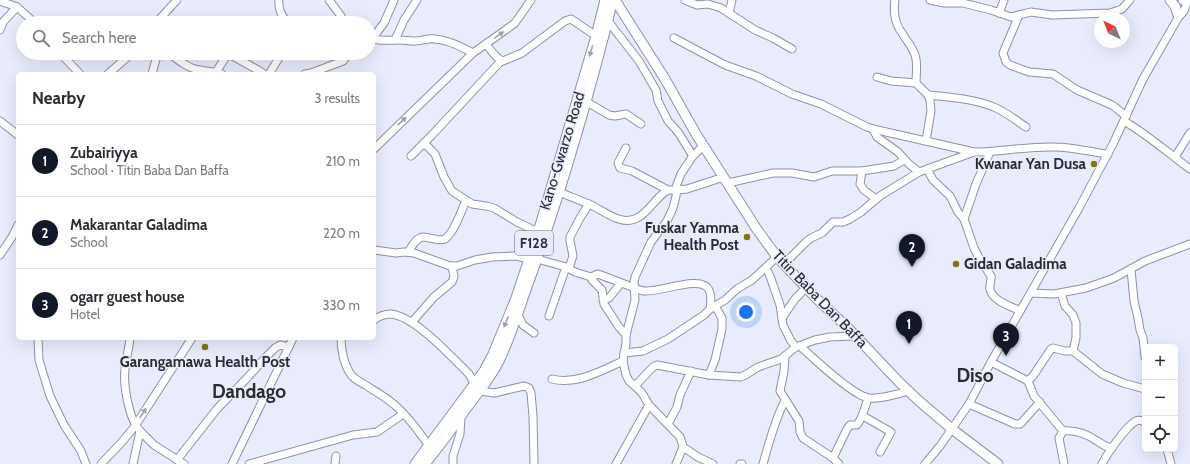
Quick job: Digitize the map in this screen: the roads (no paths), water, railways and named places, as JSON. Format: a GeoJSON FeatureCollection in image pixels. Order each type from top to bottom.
{"type":"FeatureCollection","features":[{"type":"Feature","properties":{"kind":"main road","name":"Kano-Gwarzo Road"},"geometry":{"type":"LineString","coordinates":[[425,464],[451,425],[499,361],[518,315],[533,259],[538,232],[596,36],[605,0]]}},
{"type":"Feature","properties":{"kind":"main road","name":"Kano-Gwarzo Road"},"geometry":{"type":"LineString","coordinates":[[415,464],[429,446],[461,416],[478,388],[484,371],[493,354],[533,259],[559,192],[587,102],[614,0]]}},
{"type":"Feature","properties":{"kind":"main road","name":"Titin Baba Dan Baffa"},"geometry":{"type":"LineString","coordinates":[[614,0],[665,79],[704,146],[756,228],[778,257],[806,288],[856,336],[908,391],[952,429],[998,464]]}},
{"type":"Feature","properties":{"kind":"main road"},"geometry":{"type":"LineString","coordinates":[[1170,0],[1175,6],[1178,17]]}},
{"type":"Feature","properties":{"kind":"main road"},"geometry":{"type":"LineString","coordinates":[[565,141],[574,144]]}},
{"type":"Feature","properties":{"kind":"street"},"geometry":{"type":"LineString","coordinates":[[162,16],[177,0]]}},
{"type":"Feature","properties":{"kind":"street"},"geometry":{"type":"LineString","coordinates":[[279,0],[279,8],[283,16]]}},
{"type":"Feature","properties":{"kind":"street"},"geometry":{"type":"LineString","coordinates":[[329,0],[341,16]]}},
{"type":"Feature","properties":{"kind":"street"},"geometry":{"type":"LineString","coordinates":[[376,32],[384,23],[394,0]]}},
{"type":"Feature","properties":{"kind":"street"},"geometry":{"type":"LineString","coordinates":[[394,40],[404,20],[417,0]]}},
{"type":"Feature","properties":{"kind":"street"},"geometry":{"type":"LineString","coordinates":[[376,147],[473,53],[515,23],[532,0]]}},
{"type":"Feature","properties":{"kind":"street"},"geometry":{"type":"LineString","coordinates":[[685,0],[697,5],[708,4],[715,6],[729,13],[755,30],[792,49]]}},
{"type":"Feature","properties":{"kind":"street"},"geometry":{"type":"LineString","coordinates":[[729,13],[732,0]]}},
{"type":"Feature","properties":{"kind":"street"},"geometry":{"type":"LineString","coordinates":[[895,0],[894,10],[898,26],[916,55],[916,83]]}},
{"type":"Feature","properties":{"kind":"street"},"geometry":{"type":"LineString","coordinates":[[930,0],[944,3],[963,3],[1011,17],[1031,12],[1052,15],[1110,14],[1122,9],[1130,0]]}},
{"type":"Feature","properties":{"kind":"street"},"geometry":{"type":"LineString","coordinates":[[998,13],[1004,0]]}},
{"type":"Feature","properties":{"kind":"street"},"geometry":{"type":"LineString","coordinates":[[925,464],[940,446],[968,404],[1079,208],[1108,154],[1143,79],[1178,17],[1184,11],[1186,0]]}},
{"type":"Feature","properties":{"kind":"street"},"geometry":{"type":"LineString","coordinates":[[0,1],[17,7],[27,16]]}},
{"type":"Feature","properties":{"kind":"street"},"geometry":{"type":"LineString","coordinates":[[0,30],[3,22],[17,7]]}},
{"type":"Feature","properties":{"kind":"street"},"geometry":{"type":"LineString","coordinates":[[1019,15],[1004,53],[1004,59],[1008,64],[1020,70],[1053,74],[1077,90],[1105,101],[1118,109],[1125,118],[1139,130],[1190,169]]}},
{"type":"Feature","properties":{"kind":"street"},"geometry":{"type":"LineString","coordinates":[[411,156],[501,61],[503,62],[522,53],[565,21],[571,19],[596,36]]}},
{"type":"Feature","properties":{"kind":"street"},"geometry":{"type":"LineString","coordinates":[[608,21],[649,76],[656,90],[658,101],[668,121],[678,132],[693,156]]}},
{"type":"Feature","properties":{"kind":"street"},"geometry":{"type":"LineString","coordinates":[[376,39],[385,41],[417,41],[432,38],[440,39],[448,41],[473,53]]}},
{"type":"Feature","properties":{"kind":"street"},"geometry":{"type":"LineString","coordinates":[[674,38],[725,65],[756,76],[792,94],[821,104],[866,127],[873,129],[974,152],[990,152],[1035,147],[1056,147],[1108,154]]}},
{"type":"Feature","properties":{"kind":"street"},"geometry":{"type":"LineString","coordinates":[[486,44],[501,61]]}},
{"type":"Feature","properties":{"kind":"street"},"geometry":{"type":"LineString","coordinates":[[67,60],[78,72]]}},
{"type":"Feature","properties":{"kind":"street"},"geometry":{"type":"LineString","coordinates":[[110,72],[124,60]]}},
{"type":"Feature","properties":{"kind":"street"},"geometry":{"type":"LineString","coordinates":[[153,72],[156,60]]}},
{"type":"Feature","properties":{"kind":"street"},"geometry":{"type":"LineString","coordinates":[[179,60],[191,68],[213,72]]}},
{"type":"Feature","properties":{"kind":"street"},"geometry":{"type":"LineString","coordinates":[[219,72],[225,60]]}},
{"type":"Feature","properties":{"kind":"street"},"geometry":{"type":"LineString","coordinates":[[240,60],[261,72]]}},
{"type":"Feature","properties":{"kind":"street"},"geometry":{"type":"LineString","coordinates":[[270,72],[278,60]]}},
{"type":"Feature","properties":{"kind":"street"},"geometry":{"type":"LineString","coordinates":[[323,71],[344,60]]}},
{"type":"Feature","properties":{"kind":"street"},"geometry":{"type":"LineString","coordinates":[[877,77],[891,81],[916,83],[928,95],[931,111],[926,141]]}},
{"type":"Feature","properties":{"kind":"street"},"geometry":{"type":"LineString","coordinates":[[928,95],[984,103],[1002,111],[1026,127]]}},
{"type":"Feature","properties":{"kind":"street"},"geometry":{"type":"LineString","coordinates":[[587,102],[609,116],[626,114],[641,124]]}},
{"type":"Feature","properties":{"kind":"street"},"geometry":{"type":"LineString","coordinates":[[0,121],[16,133]]}},
{"type":"Feature","properties":{"kind":"street"},"geometry":{"type":"LineString","coordinates":[[873,129],[877,138],[898,152],[904,160],[918,172]]}},
{"type":"Feature","properties":{"kind":"street"},"geometry":{"type":"LineString","coordinates":[[1175,157],[1187,146],[1190,133]]}},
{"type":"Feature","properties":{"kind":"street"},"geometry":{"type":"LineString","coordinates":[[424,143],[435,154],[446,183],[452,190],[472,204],[494,208],[517,222],[538,232]]}},
{"type":"Feature","properties":{"kind":"street"},"geometry":{"type":"LineString","coordinates":[[676,464],[682,447],[680,437],[648,405],[635,386],[627,379],[623,361],[626,335],[635,300],[635,277],[647,249],[667,221],[675,203],[677,184],[681,174],[693,156],[704,146]]}},
{"type":"Feature","properties":{"kind":"street"},"geometry":{"type":"LineString","coordinates":[[626,148],[618,163],[620,168],[632,171],[668,190],[687,189],[726,180],[773,173],[792,173],[814,177],[832,171],[862,171],[894,166],[904,160]]}},
{"type":"Feature","properties":{"kind":"street"},"geometry":{"type":"LineString","coordinates":[[784,264],[806,242],[822,233],[833,222],[847,221],[861,212],[876,199],[918,172],[974,152]]}},
{"type":"Feature","properties":{"kind":"street"},"geometry":{"type":"LineString","coordinates":[[964,219],[976,184],[990,152]]}},
{"type":"Feature","properties":{"kind":"street"},"geometry":{"type":"LineString","coordinates":[[927,169],[933,180],[950,196],[958,212],[964,219],[974,248],[990,274],[991,292],[1001,302],[1020,311]]}},
{"type":"Feature","properties":{"kind":"street"},"geometry":{"type":"LineString","coordinates":[[862,171],[860,184],[864,190],[876,199]]}},
{"type":"Feature","properties":{"kind":"street"},"geometry":{"type":"LineString","coordinates":[[559,192],[589,204],[616,218],[627,220],[634,219],[646,212],[661,195],[668,190]]}},
{"type":"Feature","properties":{"kind":"street"},"geometry":{"type":"LineString","coordinates":[[408,252],[417,239],[423,237],[439,240],[445,238],[460,217],[466,200]]}},
{"type":"Feature","properties":{"kind":"street"},"geometry":{"type":"LineString","coordinates":[[549,316],[573,256],[570,239],[580,218],[589,204]]}},
{"type":"Feature","properties":{"kind":"street"},"geometry":{"type":"LineString","coordinates":[[0,255],[16,229]]}},
{"type":"Feature","properties":{"kind":"street"},"geometry":{"type":"LineString","coordinates":[[1031,293],[1062,293],[1104,283],[1145,261],[1190,244]]}},
{"type":"Feature","properties":{"kind":"street"},"geometry":{"type":"LineString","coordinates":[[376,250],[396,253],[414,253],[439,263],[452,266],[492,257],[516,256],[568,267],[575,272],[591,277],[598,274],[639,290],[648,291],[663,290],[689,283],[708,287],[713,307],[722,318],[722,329],[718,349],[710,375]]}},
{"type":"Feature","properties":{"kind":"street"},"geometry":{"type":"LineString","coordinates":[[624,353],[643,351],[668,339],[725,300],[737,289],[748,283],[778,257]]}},
{"type":"Feature","properties":{"kind":"street"},"geometry":{"type":"LineString","coordinates":[[412,322],[434,298],[452,282],[454,277],[452,266]]}},
{"type":"Feature","properties":{"kind":"street"},"geometry":{"type":"LineString","coordinates":[[766,268],[780,305],[783,325],[792,341],[843,384],[868,398],[883,397],[908,391]]}},
{"type":"Feature","properties":{"kind":"street"},"geometry":{"type":"LineString","coordinates":[[1131,269],[1134,301],[1144,344]]}},
{"type":"Feature","properties":{"kind":"street"},"geometry":{"type":"LineString","coordinates":[[591,277],[602,290],[603,300],[614,321],[626,335]]}},
{"type":"Feature","properties":{"kind":"street"},"geometry":{"type":"LineString","coordinates":[[603,300],[609,298],[621,283]]}},
{"type":"Feature","properties":{"kind":"street"},"geometry":{"type":"LineString","coordinates":[[782,318],[795,299],[806,288]]}},
{"type":"Feature","properties":{"kind":"street"},"geometry":{"type":"LineString","coordinates":[[1062,293],[1065,306],[1073,315],[1076,323],[1076,338],[1073,351]]}},
{"type":"Feature","properties":{"kind":"street"},"geometry":{"type":"LineString","coordinates":[[376,319],[383,315],[392,314],[412,322],[448,353],[468,374],[478,388],[494,393],[524,386],[529,388],[531,393],[533,416],[534,464]]}},
{"type":"Feature","properties":{"kind":"street"},"geometry":{"type":"LineString","coordinates":[[518,315],[523,325],[534,334]]}},
{"type":"Feature","properties":{"kind":"street"},"geometry":{"type":"LineString","coordinates":[[635,386],[655,366],[660,365],[710,375],[744,376],[758,367],[776,361],[785,356],[798,346],[830,337],[856,336]]}},
{"type":"Feature","properties":{"kind":"street"},"geometry":{"type":"LineString","coordinates":[[38,340],[39,360],[50,396],[64,425],[81,451],[86,464]]}},
{"type":"Feature","properties":{"kind":"street"},"geometry":{"type":"LineString","coordinates":[[130,340],[124,370],[127,402],[138,429],[154,445],[184,464]]}},
{"type":"Feature","properties":{"kind":"street"},"geometry":{"type":"LineString","coordinates":[[101,464],[121,443],[138,429],[191,340]]}},
{"type":"Feature","properties":{"kind":"street"},"geometry":{"type":"LineString","coordinates":[[232,464],[292,340]]}},
{"type":"Feature","properties":{"kind":"street"},"geometry":{"type":"LineString","coordinates":[[342,340],[340,345],[342,354],[353,376],[388,399],[404,414],[429,446]]}},
{"type":"Feature","properties":{"kind":"street"},"geometry":{"type":"LineString","coordinates":[[177,460],[216,410],[264,358],[280,345],[289,347]]}},
{"type":"Feature","properties":{"kind":"street"},"geometry":{"type":"LineString","coordinates":[[1028,381],[1053,348],[1073,351],[1102,374],[1123,383],[1142,388]]}},
{"type":"Feature","properties":{"kind":"street"},"geometry":{"type":"LineString","coordinates":[[785,356],[780,389],[798,421],[800,432],[803,438],[833,458],[839,464]]}},
{"type":"Feature","properties":{"kind":"street"},"geometry":{"type":"LineString","coordinates":[[552,379],[561,381],[584,378],[623,361]]}},
{"type":"Feature","properties":{"kind":"street"},"geometry":{"type":"LineString","coordinates":[[991,362],[1028,381],[1032,391],[1063,431],[1076,432],[1089,436],[1106,447],[1112,448]]}},
{"type":"Feature","properties":{"kind":"street"},"geometry":{"type":"LineString","coordinates":[[668,424],[677,407],[680,395],[691,371]]}},
{"type":"Feature","properties":{"kind":"street"},"geometry":{"type":"LineString","coordinates":[[833,458],[847,429],[850,425],[857,425],[863,416],[868,398]]}},
{"type":"Feature","properties":{"kind":"street"},"geometry":{"type":"LineString","coordinates":[[763,464],[776,422],[786,401]]}},
{"type":"Feature","properties":{"kind":"street"},"geometry":{"type":"LineString","coordinates":[[968,404],[1015,424],[1020,424],[1040,402]]}},
{"type":"Feature","properties":{"kind":"street"},"geometry":{"type":"LineString","coordinates":[[616,464],[648,405]]}},
{"type":"Feature","properties":{"kind":"street"},"geometry":{"type":"LineString","coordinates":[[249,464],[347,437],[377,432],[404,414]]}},
{"type":"Feature","properties":{"kind":"street"},"geometry":{"type":"LineString","coordinates":[[453,464],[453,456],[460,434],[461,416]]}},
{"type":"Feature","properties":{"kind":"street"},"geometry":{"type":"LineString","coordinates":[[863,416],[891,432],[880,452]]}},
{"type":"Feature","properties":{"kind":"street"},"geometry":{"type":"LineString","coordinates":[[1102,464],[1112,448],[1135,421],[1142,421]]}},
{"type":"Feature","properties":{"kind":"street"},"geometry":{"type":"LineString","coordinates":[[133,464],[138,429]]}},
{"type":"Feature","properties":{"kind":"street"},"geometry":{"type":"LineString","coordinates":[[1063,431],[1060,438],[1064,464]]}},
{"type":"Feature","properties":{"kind":"street"},"geometry":{"type":"LineString","coordinates":[[682,447],[713,464]]}},
{"type":"Feature","properties":{"kind":"street"},"geometry":{"type":"LineString","coordinates":[[1168,452],[1171,464]]}},
{"type":"Feature","properties":{"kind":"place","name":"Kwanar Yan Dusa"},"geometry":{"type":"Point","coordinates":[1094,164]}},
{"type":"Feature","properties":{"kind":"place","name":"Fuskar Yamma Health Post"},"geometry":{"type":"Point","coordinates":[747,237]}},
{"type":"Feature","properties":{"kind":"place","name":"Gidan Galadima"},"geometry":{"type":"Point","coordinates":[956,264]}},
{"type":"Feature","properties":{"kind":"place","name":"Makarantar Galadima"},"geometry":{"type":"Point","coordinates":[912,267]}},
{"type":"Feature","properties":{"kind":"place","name":"Zubairiyya"},"geometry":{"type":"Point","coordinates":[909,344]}},
{"type":"Feature","properties":{"kind":"place","name":"Garangamawa Health Post"},"geometry":{"type":"Point","coordinates":[205,347]}},
{"type":"Feature","properties":{"kind":"place","name":"ogarr guest house"},"geometry":{"type":"Point","coordinates":[1006,356]}},
{"type":"Feature","properties":{"kind":"district","name":"Diso"},"geometry":{"type":"Point","coordinates":[975,375]}},
{"type":"Feature","properties":{"kind":"district","name":"Dandago"},"geometry":{"type":"Point","coordinates":[249,391]}}]}
